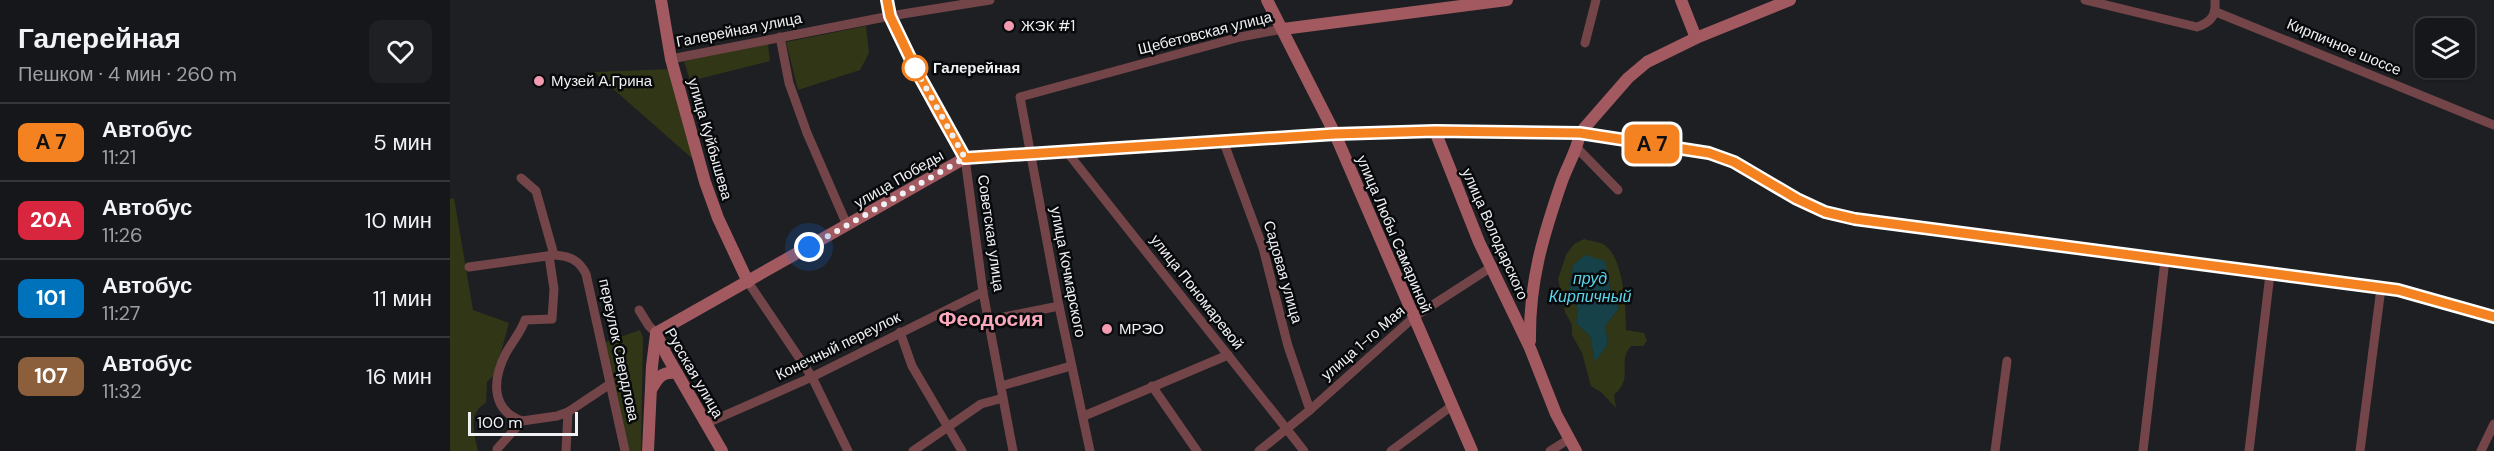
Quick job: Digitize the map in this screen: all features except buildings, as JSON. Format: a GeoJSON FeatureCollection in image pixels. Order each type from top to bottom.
{"type":"FeatureCollection","features":[{"type":"Feature","properties":{"kind":"main road","name":"улица Куйбышева"},"geometry":{"type":"LineString","coordinates":[[662,0],[671,59],[705,182],[718,218],[751,280]]}},
{"type":"Feature","properties":{"kind":"main road","name":"Советская улица"},"geometry":{"type":"LineString","coordinates":[[887,0],[890,16],[939,114],[965,158]]}},
{"type":"Feature","properties":{"kind":"main road","name":"улица Любы Самариной"},"geometry":{"type":"LineString","coordinates":[[1267,0],[1335,134],[1472,451]]}},
{"type":"Feature","properties":{"kind":"main road","name":"Щебетовская улица"},"geometry":{"type":"LineString","coordinates":[[1282,29],[1461,4],[1507,0]]}},
{"type":"Feature","properties":{"kind":"main road"},"geometry":{"type":"LineString","coordinates":[[1681,0],[1696,38]]}},
{"type":"Feature","properties":{"kind":"main road"},"geometry":{"type":"LineString","coordinates":[[1580,133],[1628,78],[1647,62],[1696,38],[1790,0]]}},
{"type":"Feature","properties":{"kind":"main road","name":"улица Победы"},"geometry":{"type":"LineString","coordinates":[[656,333],[965,158],[1335,134],[1435,131],[1580,133],[1709,153],[1734,162],[1797,199],[1825,212],[1855,219],[2398,290],[2494,317]]}},
{"type":"Feature","properties":{"kind":"main road","name":"улица Володарского"},"geometry":{"type":"LineString","coordinates":[[1435,131],[1479,242],[1493,266],[1576,451]]}},
{"type":"Feature","properties":{"kind":"main road","name":"улица Володарского"},"geometry":{"type":"LineString","coordinates":[[1530,348],[1529,316],[1533,278],[1580,133]]}},
{"type":"Feature","properties":{"kind":"main road"},"geometry":{"type":"LineString","coordinates":[[648,451],[650,391],[656,333]]}},
{"type":"Feature","properties":{"kind":"main road","name":"Русская улица"},"geometry":{"type":"LineString","coordinates":[[656,333],[722,451]]}},
{"type":"Feature","properties":{"kind":"main road"},"geometry":{"type":"LineString","coordinates":[[650,391],[667,356]]}},
{"type":"Feature","properties":{"kind":"main road"},"geometry":{"type":"LineString","coordinates":[[650,391],[660,375],[666,371],[677,373]]}},
{"type":"Feature","properties":{"kind":"street","name":"Галерейная улица"},"geometry":{"type":"LineString","coordinates":[[671,59],[890,16],[990,0]]}},
{"type":"Feature","properties":{"kind":"street"},"geometry":{"type":"LineString","coordinates":[[1585,43],[1596,0]]}},
{"type":"Feature","properties":{"kind":"street"},"geometry":{"type":"LineString","coordinates":[[2085,0],[2197,27],[2211,21],[2216,12],[2215,0]]}},
{"type":"Feature","properties":{"kind":"street","name":"Кирпичное шоссе"},"geometry":{"type":"LineString","coordinates":[[2216,12],[2494,125]]}},
{"type":"Feature","properties":{"kind":"street","name":"Щебетовская улица"},"geometry":{"type":"LineString","coordinates":[[1020,97],[1240,37],[1282,29]]}},
{"type":"Feature","properties":{"kind":"street"},"geometry":{"type":"LineString","coordinates":[[780,37],[789,83],[847,225]]}},
{"type":"Feature","properties":{"kind":"street","name":"улица Кочмарского"},"geometry":{"type":"LineString","coordinates":[[1020,97],[1059,306],[1090,451]]}},
{"type":"Feature","properties":{"kind":"street","name":"Садовая улица"},"geometry":{"type":"LineString","coordinates":[[1224,143],[1263,249],[1288,346],[1310,410]]}},
{"type":"Feature","properties":{"kind":"street"},"geometry":{"type":"LineString","coordinates":[[1577,148],[1618,190]]}},
{"type":"Feature","properties":{"kind":"street","name":"улица Пономаревой"},"geometry":{"type":"LineString","coordinates":[[1066,152],[1304,451]]}},
{"type":"Feature","properties":{"kind":"street","name":"Советская улица"},"geometry":{"type":"LineString","coordinates":[[965,158],[983,292],[1013,451]]}},
{"type":"Feature","properties":{"kind":"street"},"geometry":{"type":"LineString","coordinates":[[521,178],[536,191],[552,255],[554,289],[552,319],[525,320],[505,356],[499,376],[498,402],[503,411],[522,421],[557,417],[609,384]]}},
{"type":"Feature","properties":{"kind":"street"},"geometry":{"type":"LineString","coordinates":[[469,267],[552,255]]}},
{"type":"Feature","properties":{"kind":"street","name":"переулок Свердлова"},"geometry":{"type":"LineString","coordinates":[[552,255],[566,256],[581,263],[586,274],[601,332],[609,384],[625,451]]}},
{"type":"Feature","properties":{"kind":"street"},"geometry":{"type":"LineString","coordinates":[[2143,451],[2165,260]]}},
{"type":"Feature","properties":{"kind":"street","name":"улица 1-го Мая"},"geometry":{"type":"LineString","coordinates":[[1259,451],[1310,410],[1414,317],[1493,266]]}},
{"type":"Feature","properties":{"kind":"street"},"geometry":{"type":"LineString","coordinates":[[2249,451],[2270,274]]}},
{"type":"Feature","properties":{"kind":"street"},"geometry":{"type":"LineString","coordinates":[[751,280],[812,377],[848,451]]}},
{"type":"Feature","properties":{"kind":"street"},"geometry":{"type":"LineString","coordinates":[[2360,451],[2381,288]]}},
{"type":"Feature","properties":{"kind":"street","name":"Конечный переулок"},"geometry":{"type":"LineString","coordinates":[[705,424],[812,377],[983,292]]}},
{"type":"Feature","properties":{"kind":"street"},"geometry":{"type":"LineString","coordinates":[[989,320],[1059,306]]}},
{"type":"Feature","properties":{"kind":"street","name":"Русская улица"},"geometry":{"type":"LineString","coordinates":[[639,310],[656,333]]}},
{"type":"Feature","properties":{"kind":"street"},"geometry":{"type":"LineString","coordinates":[[900,332],[912,366],[962,451]]}},
{"type":"Feature","properties":{"kind":"street"},"geometry":{"type":"LineString","coordinates":[[1084,416],[1228,356]]}},
{"type":"Feature","properties":{"kind":"street"},"geometry":{"type":"LineString","coordinates":[[1995,451],[2007,362]]}},
{"type":"Feature","properties":{"kind":"street"},"geometry":{"type":"LineString","coordinates":[[1001,386],[1071,366]]}},
{"type":"Feature","properties":{"kind":"street"},"geometry":{"type":"LineString","coordinates":[[1152,386],[1197,451]]}},
{"type":"Feature","properties":{"kind":"street"},"geometry":{"type":"LineString","coordinates":[[913,451],[981,404],[1003,398]]}},
{"type":"Feature","properties":{"kind":"street"},"geometry":{"type":"LineString","coordinates":[[1391,451],[1453,405]]}},
{"type":"Feature","properties":{"kind":"street"},"geometry":{"type":"LineString","coordinates":[[566,451],[568,412]]}},
{"type":"Feature","properties":{"kind":"street"},"geometry":{"type":"LineString","coordinates":[[496,450],[522,421]]}},
{"type":"Feature","properties":{"kind":"street"},"geometry":{"type":"LineString","coordinates":[[2481,451],[2494,424]]}},
{"type":"Feature","properties":{"kind":"street"},"geometry":{"type":"LineString","coordinates":[[1550,451],[1569,439]]}},
{"type":"Feature","properties":{"kind":"green space"},"geometry":{"type":"Polygon","coordinates":[[[866,26],[869,53],[860,70],[798,90],[786,42],[866,26]]]}},
{"type":"Feature","properties":{"kind":"green space"},"geometry":{"type":"Polygon","coordinates":[[[768,44],[770,61],[690,81],[684,61],[768,44]]]}},
{"type":"Feature","properties":{"kind":"green space"},"geometry":{"type":"Polygon","coordinates":[[[672,69],[694,160],[594,72],[672,69]]]}},
{"type":"Feature","properties":{"kind":"green space"},"geometry":{"type":"Polygon","coordinates":[[[454,198],[473,310],[509,323],[495,374],[487,382],[486,403],[476,412],[474,418],[478,451],[450,451],[450,199],[454,198]]]}},
{"type":"Feature","properties":{"kind":"green space"},"geometry":{"type":"Polygon","coordinates":[[[1584,239],[1601,243],[1610,250],[1620,271],[1626,330],[1644,333],[1647,341],[1643,346],[1631,346],[1627,352],[1625,376],[1614,395],[1616,408],[1602,393],[1591,386],[1582,353],[1572,335],[1572,325],[1565,312],[1558,279],[1566,255],[1574,244],[1584,239]],[[1573,265],[1569,288],[1578,310],[1576,323],[1590,336],[1595,361],[1608,344],[1605,326],[1619,308],[1611,293],[1608,275],[1573,265]]]}},
{"type":"Feature","properties":{"kind":"green space"},"geometry":{"type":"Polygon","coordinates":[[[640,330],[643,338],[641,451],[627,451],[603,343],[640,330]]]}},
{"type":"Feature","properties":{"kind":"water","name":"пруд Кирпичный"},"geometry":{"type":"Polygon","coordinates":[[[1585,255],[1605,261],[1611,293],[1619,308],[1605,326],[1608,344],[1595,362],[1590,336],[1576,323],[1578,310],[1569,289],[1573,265],[1585,255]]]}},
{"type":"Feature","properties":{"kind":"bus line"},"geometry":{"type":"LineString","coordinates":[[887,0],[890,16],[915,68],[965,158],[1335,134],[1435,131],[1580,133],[1709,153],[1734,162],[1797,199],[1825,212],[1855,219],[2398,290],[2494,317]]}},
{"type":"Feature","properties":{"kind":"place","name":"ЖЭК #1"},"geometry":{"type":"Point","coordinates":[1009,26]}},
{"type":"Feature","properties":{"kind":"place","name":"Галерейная"},"geometry":{"type":"Point","coordinates":[915,68]}},
{"type":"Feature","properties":{"kind":"place","name":"Музей А.Грина"},"geometry":{"type":"Point","coordinates":[539,81]}},
{"type":"Feature","properties":{"kind":"place","name":"МРЭО"},"geometry":{"type":"Point","coordinates":[1107,329]}},
{"type":"Feature","properties":{"kind":"district","name":"Феодосия"},"geometry":{"type":"Point","coordinates":[991,319]}},
{"type":"Feature","properties":{"kind":"route"},"geometry":{"type":"LineString","coordinates":[[809,247],[965,158],[915,68]]}}]}
